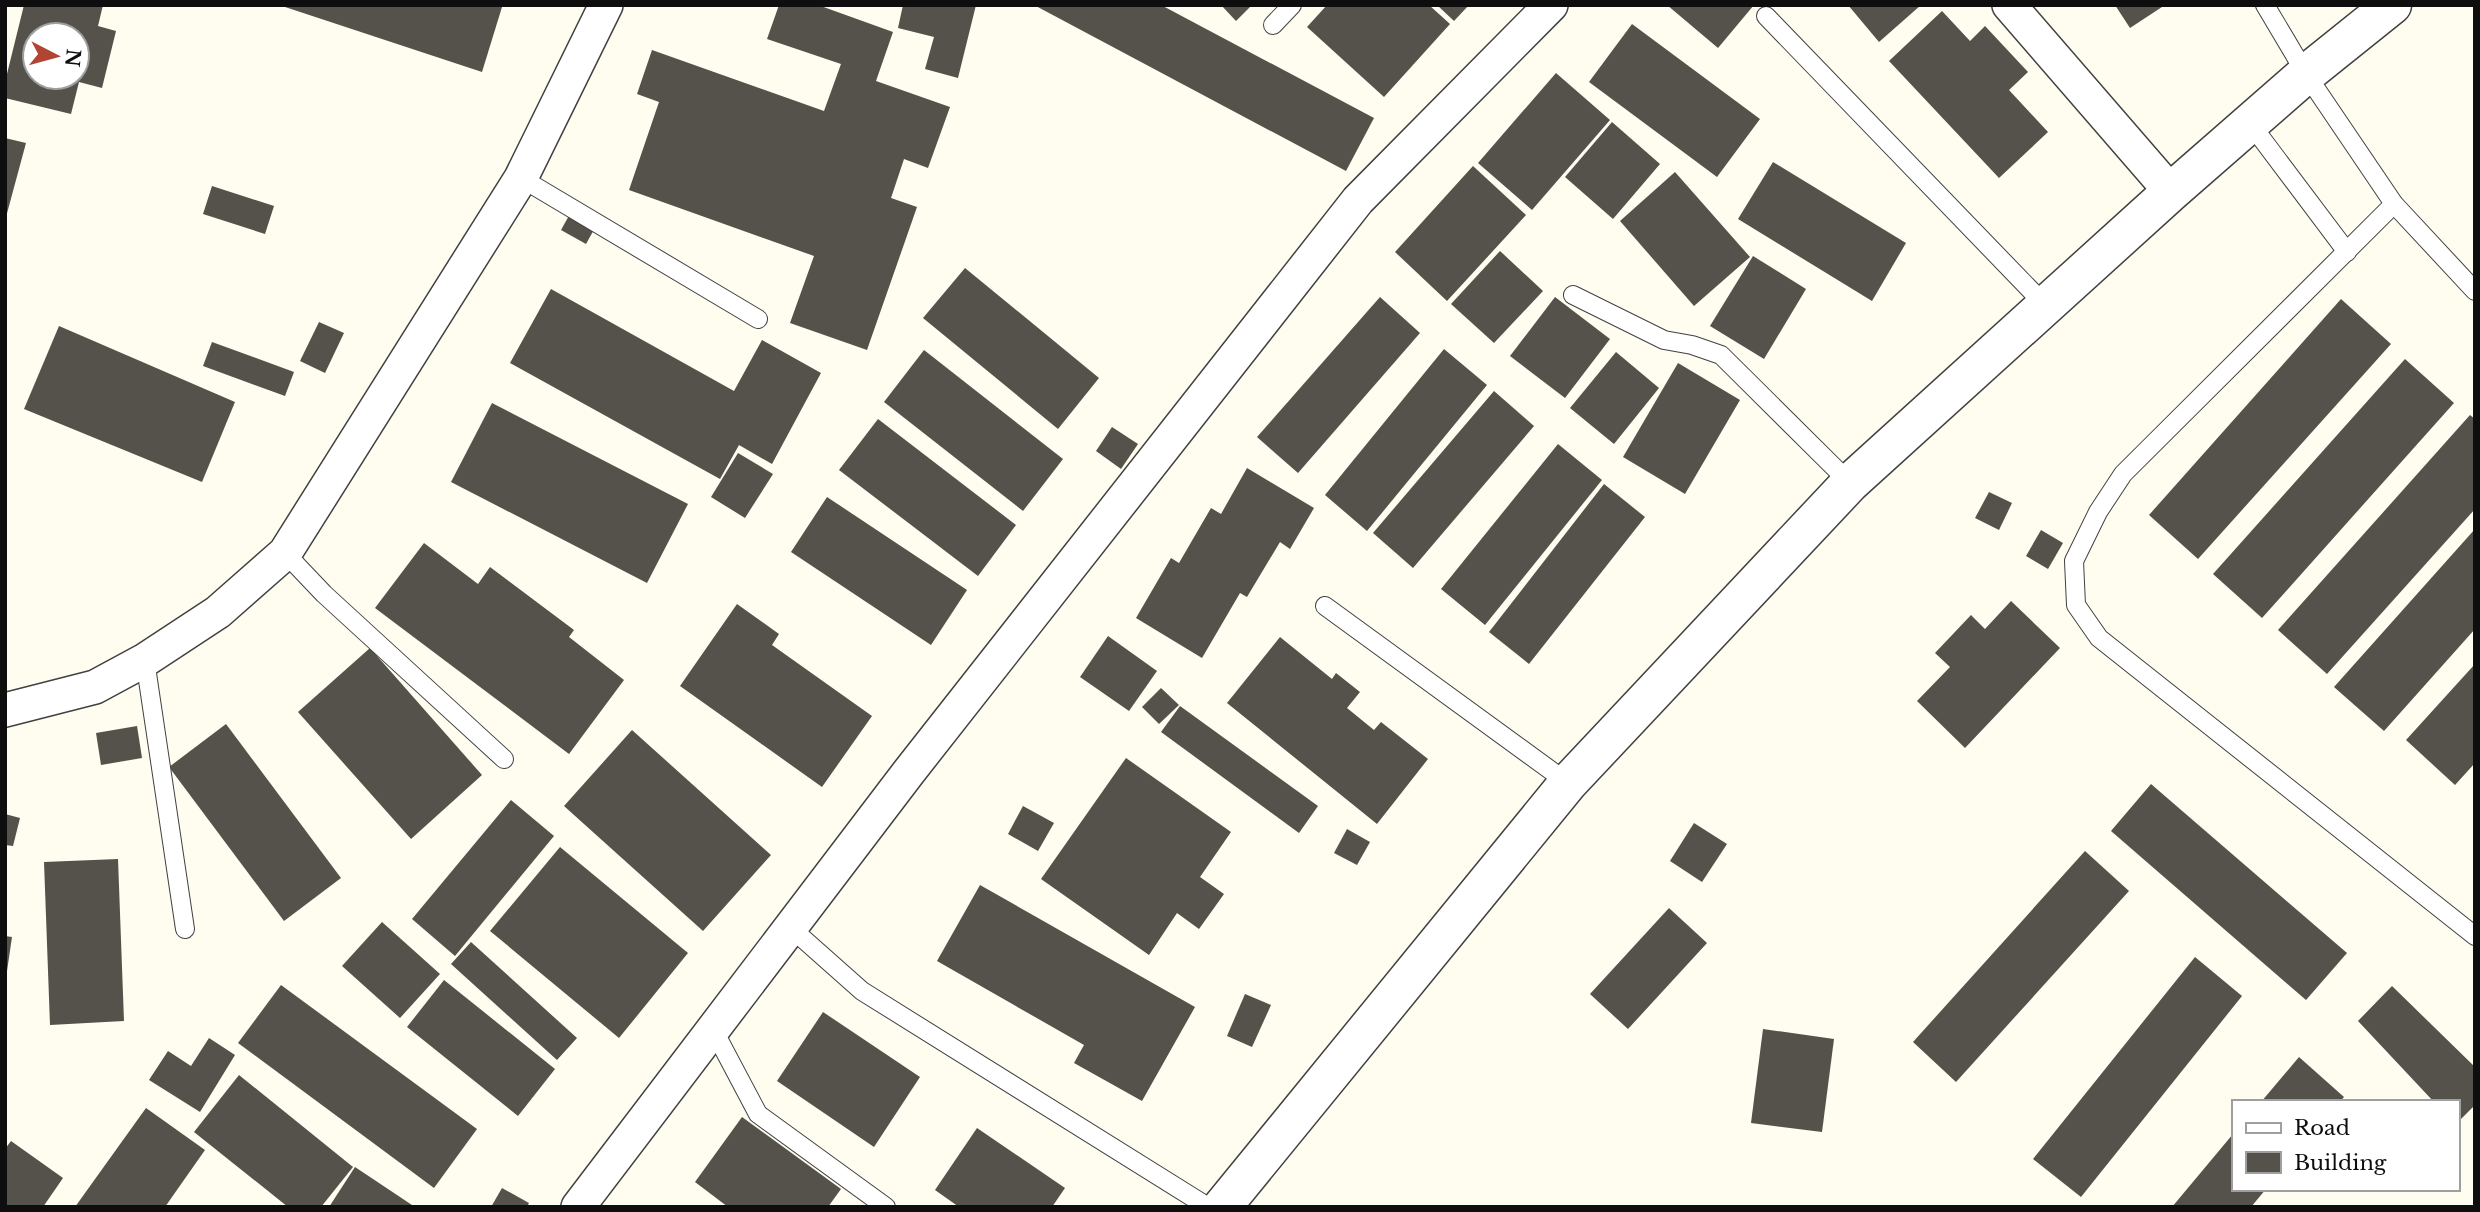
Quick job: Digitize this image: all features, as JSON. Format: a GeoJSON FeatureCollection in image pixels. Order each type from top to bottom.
{"type":"FeatureCollection","features":[{"type":"Feature","properties":{"kind":"street"},"geometry":{"type":"LineString","coordinates":[[5,710],[95,687],[145,660],[218,612],[285,552],[521,178],[606,5]]}},
{"type":"Feature","properties":{"kind":"street"},"geometry":{"type":"LineString","coordinates":[[578,1207],[1125,494],[1359,200],[1551,5]]}},
{"type":"Feature","properties":{"kind":"street"},"geometry":{"type":"LineString","coordinates":[[2009,5],[2171,192]]}},
{"type":"Feature","properties":{"kind":"street"},"geometry":{"type":"LineString","coordinates":[[1222,1207],[1568,783],[1850,483],[2171,192],[2306,74],[2392,5]]}},
{"type":"Feature","properties":{"kind":"lane"},"geometry":{"type":"LineString","coordinates":[[1273,25],[1292,5]]}},
{"type":"Feature","properties":{"kind":"lane"},"geometry":{"type":"LineString","coordinates":[[2264,5],[2306,74],[2394,204],[2475,291]]}},
{"type":"Feature","properties":{"kind":"lane"},"geometry":{"type":"LineString","coordinates":[[1766,16],[2046,306]]}},
{"type":"Feature","properties":{"kind":"lane"},"geometry":{"type":"LineString","coordinates":[[2250,123],[2347,251]]}},
{"type":"Feature","properties":{"kind":"lane"},"geometry":{"type":"LineString","coordinates":[[521,178],[758,319]]}},
{"type":"Feature","properties":{"kind":"lane"},"geometry":{"type":"LineString","coordinates":[[2394,204],[2123,474],[2098,512],[2074,561],[2076,605],[2099,638],[2474,935]]}},
{"type":"Feature","properties":{"kind":"lane"},"geometry":{"type":"LineString","coordinates":[[1573,295],[1664,340],[1692,345],[1721,355],[1850,483]]}},
{"type":"Feature","properties":{"kind":"lane"},"geometry":{"type":"LineString","coordinates":[[285,552],[324,594],[505,758]]}},
{"type":"Feature","properties":{"kind":"lane"},"geometry":{"type":"LineString","coordinates":[[1325,606],[1568,783]]}},
{"type":"Feature","properties":{"kind":"lane"},"geometry":{"type":"LineString","coordinates":[[145,660],[185,929]]}},
{"type":"Feature","properties":{"kind":"lane"},"geometry":{"type":"LineString","coordinates":[[791,928],[862,991],[1208,1207]]}},
{"type":"Feature","properties":{"kind":"lane"},"geometry":{"type":"LineString","coordinates":[[713,1030],[758,1114],[886,1207]]}},
{"type":"Feature","properties":{"kind":"building"},"geometry":{"type":"Polygon","coordinates":[[[24,5],[103,5],[98,26],[116,31],[102,88],[91,85],[91,21],[21,21],[21,91],[77,91],[71,114],[5,98],[5,82],[24,5]]]}},
{"type":"Feature","properties":{"kind":"building"},"geometry":{"type":"Polygon","coordinates":[[[279,5],[496,5],[502,7],[482,72],[279,5]]]}},
{"type":"Feature","properties":{"kind":"building"},"geometry":{"type":"Polygon","coordinates":[[[779,5],[818,5],[893,32],[876,81],[950,107],[928,168],[904,159],[891,198],[917,207],[867,350],[790,323],[814,256],[629,190],[659,102],[637,94],[652,50],[824,111],[841,64],[767,39],[779,5]]]}},
{"type":"Feature","properties":{"kind":"building"},"geometry":{"type":"Polygon","coordinates":[[[903,5],[976,5],[958,78],[925,69],[934,37],[898,28],[903,5]]]}},
{"type":"Feature","properties":{"kind":"building"},"geometry":{"type":"Polygon","coordinates":[[[1034,5],[1161,5],[1374,118],[1346,171],[1034,5]]]}},
{"type":"Feature","properties":{"kind":"building"},"geometry":{"type":"Polygon","coordinates":[[[1221,5],[1252,5],[1236,21],[1221,5]]]}},
{"type":"Feature","properties":{"kind":"building"},"geometry":{"type":"Polygon","coordinates":[[[1327,5],[1429,5],[1450,24],[1384,97],[1307,27],[1327,5]]]}},
{"type":"Feature","properties":{"kind":"building"},"geometry":{"type":"Polygon","coordinates":[[[1437,5],[1469,5],[1454,21],[1437,5]]]}},
{"type":"Feature","properties":{"kind":"building"},"geometry":{"type":"Polygon","coordinates":[[[1667,5],[1754,5],[1718,48],[1667,5]]]}},
{"type":"Feature","properties":{"kind":"building"},"geometry":{"type":"Polygon","coordinates":[[[1848,5],[1921,5],[1879,42],[1848,5]]]}},
{"type":"Feature","properties":{"kind":"building"},"geometry":{"type":"Polygon","coordinates":[[[2115,5],[2165,5],[2130,28],[2115,5]]]}},
{"type":"Feature","properties":{"kind":"building"},"geometry":{"type":"Polygon","coordinates":[[[1942,11],[1970,41],[1985,26],[2028,72],[2009,90],[2048,132],[1999,178],[1889,61],[1942,11]]]}},
{"type":"Feature","properties":{"kind":"building"},"geometry":{"type":"Polygon","coordinates":[[[1632,24],[1760,119],[1717,177],[1589,82],[1632,24]]]}},
{"type":"Feature","properties":{"kind":"building"},"geometry":{"type":"Polygon","coordinates":[[[1556,73],[1610,120],[1532,210],[1478,163],[1556,73]]]}},
{"type":"Feature","properties":{"kind":"building"},"geometry":{"type":"Polygon","coordinates":[[[1612,122],[1660,164],[1613,219],[1565,177],[1612,122]]]}},
{"type":"Feature","properties":{"kind":"building"},"geometry":{"type":"Polygon","coordinates":[[[5,138],[26,143],[6,217],[5,217],[5,138]]]}},
{"type":"Feature","properties":{"kind":"building"},"geometry":{"type":"Polygon","coordinates":[[[1773,162],[1906,243],[1872,301],[1738,219],[1773,162]]]}},
{"type":"Feature","properties":{"kind":"building"},"geometry":{"type":"Polygon","coordinates":[[[1473,166],[1526,215],[1447,301],[1395,252],[1473,166]]]}},
{"type":"Feature","properties":{"kind":"building"},"geometry":{"type":"Polygon","coordinates":[[[1675,172],[1750,257],[1694,306],[1620,221],[1675,172]]]}},
{"type":"Feature","properties":{"kind":"building"},"geometry":{"type":"Polygon","coordinates":[[[212,186],[274,206],[265,234],[203,214],[212,186]]]}},
{"type":"Feature","properties":{"kind":"building"},"geometry":{"type":"Polygon","coordinates":[[[571,212],[596,226],[586,244],[561,230],[571,212]]]}},
{"type":"Feature","properties":{"kind":"building"},"geometry":{"type":"Polygon","coordinates":[[[1500,251],[1543,291],[1494,343],[1451,304],[1500,251]]]}},
{"type":"Feature","properties":{"kind":"building"},"geometry":{"type":"Polygon","coordinates":[[[1753,256],[1806,289],[1764,359],[1710,326],[1753,256]]]}},
{"type":"Feature","properties":{"kind":"building"},"geometry":{"type":"Polygon","coordinates":[[[965,268],[1099,378],[1058,429],[923,318],[965,268]]]}},
{"type":"Feature","properties":{"kind":"building"},"geometry":{"type":"Polygon","coordinates":[[[551,289],[734,391],[762,340],[821,373],[772,464],[739,445],[720,479],[510,363],[551,289]]]}},
{"type":"Feature","properties":{"kind":"building"},"geometry":{"type":"Polygon","coordinates":[[[1380,297],[1420,333],[1298,473],[1257,437],[1380,297]]]}},
{"type":"Feature","properties":{"kind":"building"},"geometry":{"type":"Polygon","coordinates":[[[1555,297],[1610,339],[1565,398],[1510,356],[1555,297]]]}},
{"type":"Feature","properties":{"kind":"building"},"geometry":{"type":"Polygon","coordinates":[[[2341,299],[2391,344],[2198,559],[2149,515],[2341,299]]]}},
{"type":"Feature","properties":{"kind":"building"},"geometry":{"type":"Polygon","coordinates":[[[319,322],[344,333],[325,373],[300,361],[319,322]]]}},
{"type":"Feature","properties":{"kind":"building"},"geometry":{"type":"Polygon","coordinates":[[[59,326],[235,402],[202,482],[24,409],[59,326]]]}},
{"type":"Feature","properties":{"kind":"building"},"geometry":{"type":"Polygon","coordinates":[[[212,342],[294,372],[285,396],[203,366],[212,342]]]}},
{"type":"Feature","properties":{"kind":"building"},"geometry":{"type":"Polygon","coordinates":[[[1444,349],[1487,385],[1367,531],[1325,495],[1444,349]]]}},
{"type":"Feature","properties":{"kind":"building"},"geometry":{"type":"Polygon","coordinates":[[[924,350],[1063,459],[1023,511],[884,402],[924,350]]]}},
{"type":"Feature","properties":{"kind":"building"},"geometry":{"type":"Polygon","coordinates":[[[1616,352],[1659,388],[1614,444],[1570,408],[1616,352]]]}},
{"type":"Feature","properties":{"kind":"building"},"geometry":{"type":"Polygon","coordinates":[[[2405,359],[2454,403],[2262,618],[2213,574],[2405,359]]]}},
{"type":"Feature","properties":{"kind":"building"},"geometry":{"type":"Polygon","coordinates":[[[1678,363],[1740,400],[1685,494],[1623,457],[1678,363]]]}},
{"type":"Feature","properties":{"kind":"building"},"geometry":{"type":"Polygon","coordinates":[[[1494,391],[1534,426],[1413,568],[1373,533],[1494,391]]]}},
{"type":"Feature","properties":{"kind":"building"},"geometry":{"type":"Polygon","coordinates":[[[492,403],[688,504],[647,583],[451,482],[492,403]]]}},
{"type":"Feature","properties":{"kind":"building"},"geometry":{"type":"Polygon","coordinates":[[[2470,415],[2475,419],[2475,509],[2327,674],[2278,630],[2470,415]]]}},
{"type":"Feature","properties":{"kind":"building"},"geometry":{"type":"Polygon","coordinates":[[[878,419],[1016,525],[978,576],[839,470],[878,419]]]}},
{"type":"Feature","properties":{"kind":"building"},"geometry":{"type":"Polygon","coordinates":[[[1112,427],[1138,444],[1121,469],[1096,451],[1112,427]]]}},
{"type":"Feature","properties":{"kind":"building"},"geometry":{"type":"Polygon","coordinates":[[[1558,444],[1602,480],[1485,625],[1441,589],[1558,444]]]}},
{"type":"Feature","properties":{"kind":"building"},"geometry":{"type":"Polygon","coordinates":[[[738,453],[773,474],[745,518],[711,497],[738,453]]]}},
{"type":"Feature","properties":{"kind":"building"},"geometry":{"type":"Polygon","coordinates":[[[1247,468],[1314,508],[1290,549],[1280,542],[1247,597],[1240,593],[1202,658],[1136,618],[1171,558],[1179,563],[1211,508],[1221,514],[1247,468]]]}},
{"type":"Feature","properties":{"kind":"building"},"geometry":{"type":"Polygon","coordinates":[[[1604,484],[1645,517],[1529,664],[1489,632],[1604,484]]]}},
{"type":"Feature","properties":{"kind":"building"},"geometry":{"type":"Polygon","coordinates":[[[1989,492],[2012,503],[1999,530],[1975,518],[1989,492]]]}},
{"type":"Feature","properties":{"kind":"building"},"geometry":{"type":"Polygon","coordinates":[[[827,497],[967,590],[931,645],[791,552],[827,497]]]}},
{"type":"Feature","properties":{"kind":"building"},"geometry":{"type":"Polygon","coordinates":[[[2475,529],[2475,629],[2384,731],[2334,687],[2475,529]]]}},
{"type":"Feature","properties":{"kind":"building"},"geometry":{"type":"Polygon","coordinates":[[[2041,530],[2063,543],[2048,569],[2026,556],[2041,530]]]}},
{"type":"Feature","properties":{"kind":"building"},"geometry":{"type":"Polygon","coordinates":[[[424,543],[478,584],[490,567],[574,630],[569,637],[624,680],[569,754],[375,608],[424,543]]]}},
{"type":"Feature","properties":{"kind":"building"},"geometry":{"type":"Polygon","coordinates":[[[2011,601],[2060,648],[1965,748],[1917,701],[1950,667],[1935,653],[1971,615],[1985,629],[2011,601]]]}},
{"type":"Feature","properties":{"kind":"building"},"geometry":{"type":"Polygon","coordinates":[[[737,604],[779,634],[772,645],[872,716],[822,787],[680,686],[737,604]]]}},
{"type":"Feature","properties":{"kind":"building"},"geometry":{"type":"Polygon","coordinates":[[[1108,636],[1157,671],[1129,711],[1080,677],[1108,636]]]}},
{"type":"Feature","properties":{"kind":"building"},"geometry":{"type":"Polygon","coordinates":[[[1280,637],[1332,679],[1336,673],[1360,692],[1347,708],[1374,730],[1381,722],[1428,759],[1377,824],[1227,703],[1280,637]]]}},
{"type":"Feature","properties":{"kind":"building"},"geometry":{"type":"Polygon","coordinates":[[[370,648],[482,775],[411,839],[298,712],[370,648]]]}},
{"type":"Feature","properties":{"kind":"building"},"geometry":{"type":"Polygon","coordinates":[[[2475,664],[2475,763],[2455,785],[2406,740],[2475,664]]]}},
{"type":"Feature","properties":{"kind":"building"},"geometry":{"type":"Polygon","coordinates":[[[1161,688],[1179,705],[1159,724],[1142,707],[1161,688]]]}},
{"type":"Feature","properties":{"kind":"building"},"geometry":{"type":"Polygon","coordinates":[[[1180,706],[1318,806],[1299,833],[1161,732],[1180,706]]]}},
{"type":"Feature","properties":{"kind":"building"},"geometry":{"type":"Polygon","coordinates":[[[226,724],[341,878],[284,921],[169,767],[226,724]]]}},
{"type":"Feature","properties":{"kind":"building"},"geometry":{"type":"Polygon","coordinates":[[[137,726],[142,758],[101,765],[96,733],[137,726]]]}},
{"type":"Feature","properties":{"kind":"building"},"geometry":{"type":"Polygon","coordinates":[[[632,730],[771,855],[703,931],[564,806],[632,730]]]}},
{"type":"Feature","properties":{"kind":"building"},"geometry":{"type":"Polygon","coordinates":[[[1126,758],[1231,832],[1200,877],[1224,894],[1199,929],[1177,913],[1149,955],[1041,879],[1126,758]]]}},
{"type":"Feature","properties":{"kind":"building"},"geometry":{"type":"Polygon","coordinates":[[[2151,784],[2347,953],[2306,1000],[2111,831],[2151,784]]]}},
{"type":"Feature","properties":{"kind":"building"},"geometry":{"type":"Polygon","coordinates":[[[511,800],[554,836],[455,956],[412,919],[511,800]]]}},
{"type":"Feature","properties":{"kind":"building"},"geometry":{"type":"Polygon","coordinates":[[[1023,806],[1054,823],[1038,851],[1008,834],[1023,806]]]}},
{"type":"Feature","properties":{"kind":"building"},"geometry":{"type":"Polygon","coordinates":[[[5,814],[20,818],[13,846],[5,845],[5,814]]]}},
{"type":"Feature","properties":{"kind":"building"},"geometry":{"type":"Polygon","coordinates":[[[1694,823],[1727,844],[1702,882],[1670,861],[1694,823]]]}},
{"type":"Feature","properties":{"kind":"building"},"geometry":{"type":"Polygon","coordinates":[[[1347,829],[1370,842],[1357,865],[1334,853],[1347,829]]]}},
{"type":"Feature","properties":{"kind":"building"},"geometry":{"type":"Polygon","coordinates":[[[560,847],[688,953],[619,1038],[490,931],[560,847]]]}},
{"type":"Feature","properties":{"kind":"building"},"geometry":{"type":"Polygon","coordinates":[[[2085,851],[2129,891],[1956,1082],[1913,1042],[2085,851]]]}},
{"type":"Feature","properties":{"kind":"building"},"geometry":{"type":"Polygon","coordinates":[[[118,859],[124,1021],[50,1025],[44,862],[118,859]]]}},
{"type":"Feature","properties":{"kind":"building"},"geometry":{"type":"Polygon","coordinates":[[[980,885],[1195,1007],[1142,1101],[1074,1063],[1084,1045],[937,961],[980,885]]]}},
{"type":"Feature","properties":{"kind":"building"},"geometry":{"type":"Polygon","coordinates":[[[1669,908],[1707,943],[1628,1029],[1590,994],[1669,908]]]}},
{"type":"Feature","properties":{"kind":"building"},"geometry":{"type":"Polygon","coordinates":[[[382,922],[440,974],[400,1018],[342,966],[382,922]]]}},
{"type":"Feature","properties":{"kind":"building"},"geometry":{"type":"Polygon","coordinates":[[[5,936],[12,937],[7,971],[5,971],[5,936]]]}},
{"type":"Feature","properties":{"kind":"building"},"geometry":{"type":"Polygon","coordinates":[[[471,942],[577,1038],[557,1060],[451,964],[471,942]]]}},
{"type":"Feature","properties":{"kind":"building"},"geometry":{"type":"Polygon","coordinates":[[[2195,957],[2242,996],[2081,1197],[2033,1159],[2195,957]]]}},
{"type":"Feature","properties":{"kind":"building"},"geometry":{"type":"Polygon","coordinates":[[[444,980],[555,1069],[518,1116],[407,1027],[444,980]]]}},
{"type":"Feature","properties":{"kind":"building"},"geometry":{"type":"Polygon","coordinates":[[[281,985],[477,1129],[434,1188],[238,1043],[281,985]]]}},
{"type":"Feature","properties":{"kind":"building"},"geometry":{"type":"Polygon","coordinates":[[[2392,986],[2475,1067],[2475,1105],[2459,1121],[2459,1100],[2432,1100],[2358,1021],[2392,986]]]}},
{"type":"Feature","properties":{"kind":"building"},"geometry":{"type":"Polygon","coordinates":[[[1245,994],[1271,1005],[1252,1047],[1227,1036],[1245,994]]]}},
{"type":"Feature","properties":{"kind":"building"},"geometry":{"type":"Polygon","coordinates":[[[823,1012],[920,1077],[874,1147],[777,1081],[823,1012]]]}},
{"type":"Feature","properties":{"kind":"building"},"geometry":{"type":"Polygon","coordinates":[[[1763,1029],[1834,1039],[1822,1132],[1751,1123],[1763,1029]]]}},
{"type":"Feature","properties":{"kind":"building"},"geometry":{"type":"Polygon","coordinates":[[[209,1038],[235,1055],[200,1112],[149,1080],[168,1051],[191,1066],[209,1038]]]}},
{"type":"Feature","properties":{"kind":"building"},"geometry":{"type":"Polygon","coordinates":[[[2299,1057],[2344,1097],[2342,1100],[2263,1100],[2299,1057]]]}},
{"type":"Feature","properties":{"kind":"building"},"geometry":{"type":"Polygon","coordinates":[[[239,1075],[353,1167],[321,1207],[288,1207],[194,1132],[239,1075]]]}},
{"type":"Feature","properties":{"kind":"building"},"geometry":{"type":"Polygon","coordinates":[[[146,1108],[205,1150],[165,1207],[75,1207],[146,1108]]]}},
{"type":"Feature","properties":{"kind":"building"},"geometry":{"type":"Polygon","coordinates":[[[742,1117],[841,1189],[828,1207],[728,1207],[695,1182],[742,1117]]]}},
{"type":"Feature","properties":{"kind":"building"},"geometry":{"type":"Polygon","coordinates":[[[977,1128],[1065,1188],[1052,1207],[959,1207],[935,1190],[977,1128]]]}},
{"type":"Feature","properties":{"kind":"building"},"geometry":{"type":"Polygon","coordinates":[[[2232,1135],[2232,1191],[2264,1191],[2251,1207],[2172,1207],[2232,1135]]]}},
{"type":"Feature","properties":{"kind":"building"},"geometry":{"type":"Polygon","coordinates":[[[11,1141],[63,1178],[43,1207],[5,1207],[5,1149],[11,1141]]]}},
{"type":"Feature","properties":{"kind":"building"},"geometry":{"type":"Polygon","coordinates":[[[355,1167],[415,1207],[329,1207],[355,1167]]]}},
{"type":"Feature","properties":{"kind":"building"},"geometry":{"type":"Polygon","coordinates":[[[502,1188],[529,1203],[527,1207],[491,1207],[502,1188]]]}}]}
